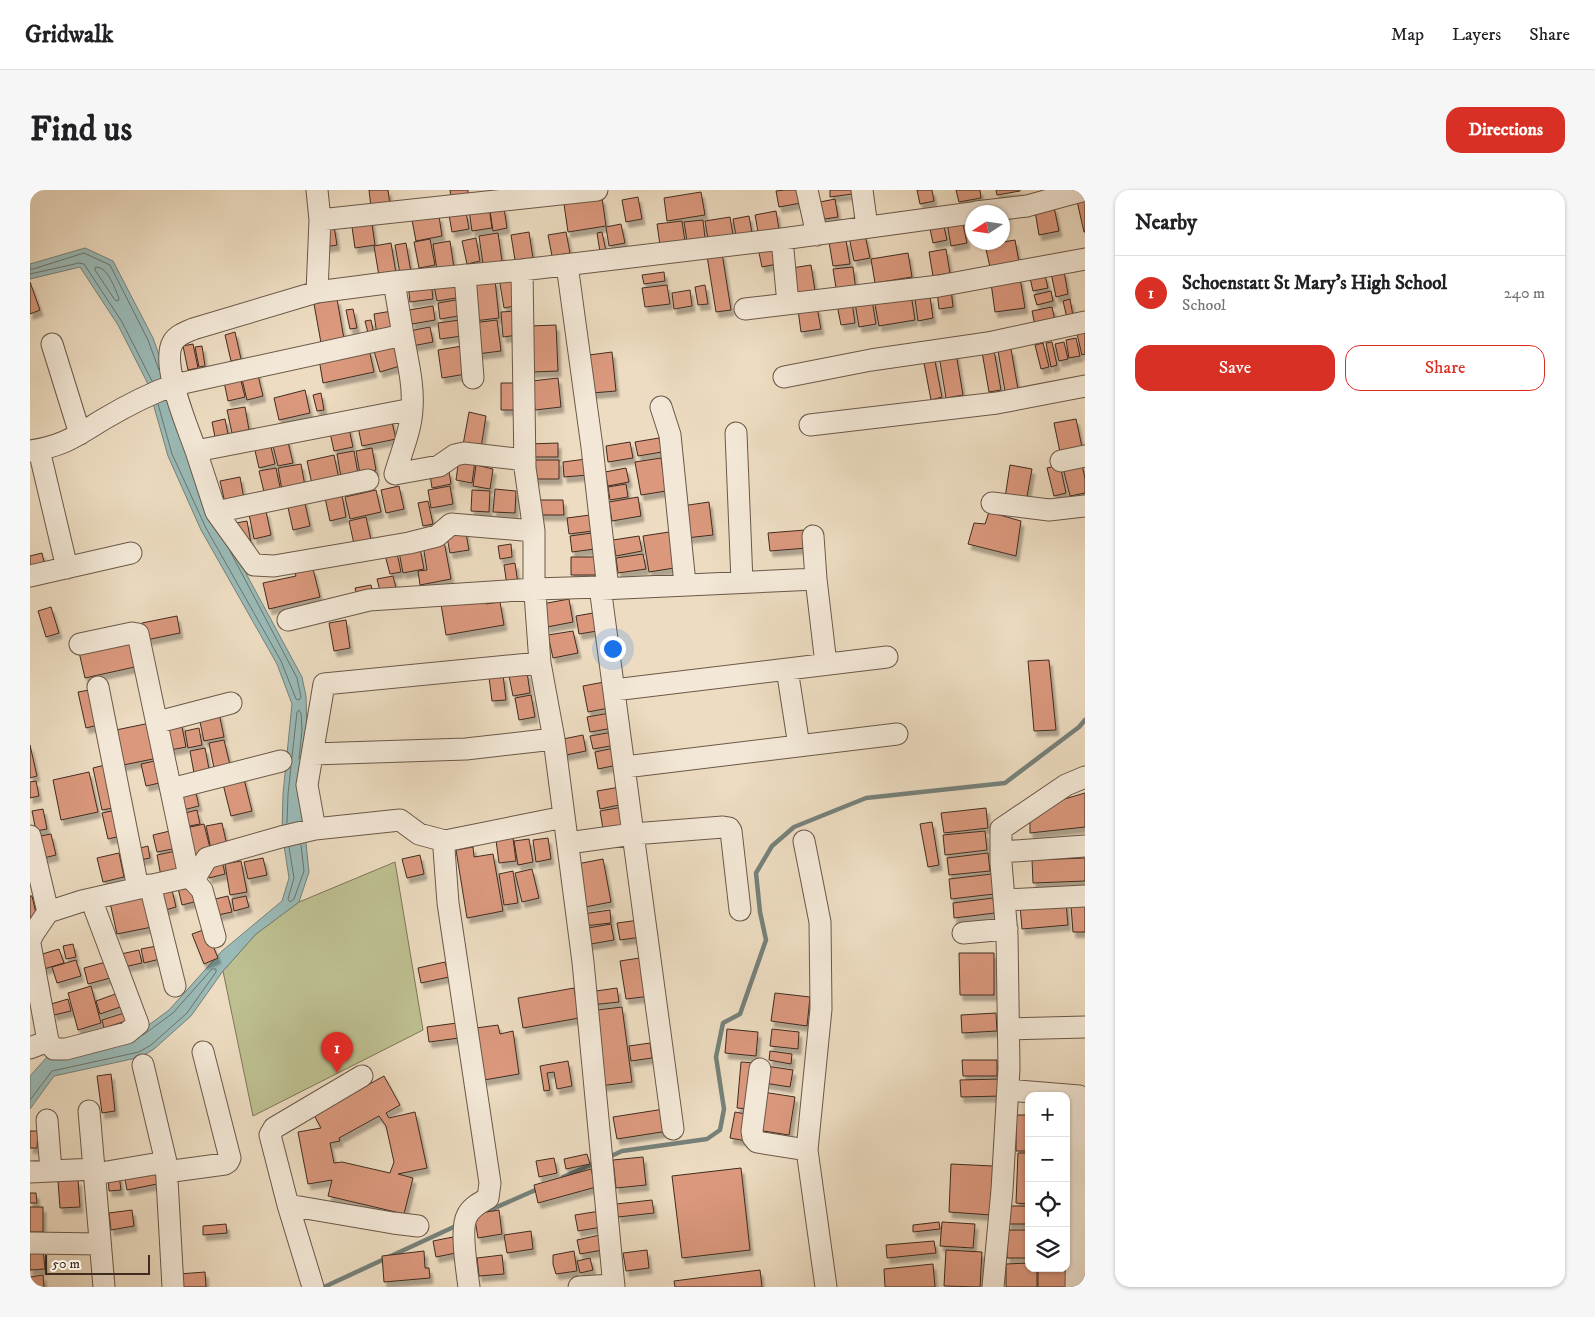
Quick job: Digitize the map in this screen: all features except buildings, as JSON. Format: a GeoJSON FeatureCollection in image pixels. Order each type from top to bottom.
{"type":"FeatureCollection","features":[{"type":"Feature","properties":{"kind":"street"},"geometry":{"type":"LineString","coordinates":[[317,190],[320,220],[317,292]]}},
{"type":"Feature","properties":{"kind":"street"},"geometry":{"type":"LineString","coordinates":[[320,220],[478,196],[597,190]]}},
{"type":"Feature","properties":{"kind":"street"},"geometry":{"type":"LineString","coordinates":[[807,190],[816,235]]}},
{"type":"Feature","properties":{"kind":"street"},"geometry":{"type":"LineString","coordinates":[[862,190],[867,227]]}},
{"type":"Feature","properties":{"kind":"street"},"geometry":{"type":"LineString","coordinates":[[1000,205],[1025,198],[1085,190]]}},
{"type":"Feature","properties":{"kind":"street"},"geometry":{"type":"LineString","coordinates":[[534,531],[451,524],[437,536],[428,538],[274,566],[254,565],[216,512],[196,452],[163,389],[174,340],[193,329],[317,292],[394,282],[567,265],[816,235],[965,214]]}},
{"type":"Feature","properties":{"kind":"street"},"geometry":{"type":"LineString","coordinates":[[782,239],[788,304]]}},
{"type":"Feature","properties":{"kind":"street"},"geometry":{"type":"LineString","coordinates":[[745,309],[939,286],[1085,259]]}},
{"type":"Feature","properties":{"kind":"street"},"geometry":{"type":"LineString","coordinates":[[567,265],[592,447],[614,690],[673,1129]]}},
{"type":"Feature","properties":{"kind":"street"},"geometry":{"type":"LineString","coordinates":[[522,270],[525,460],[534,531],[535,589],[540,663],[554,739],[583,962],[614,1286],[579,1287]]}},
{"type":"Feature","properties":{"kind":"street"},"geometry":{"type":"LineString","coordinates":[[465,276],[473,378]]}},
{"type":"Feature","properties":{"kind":"street"},"geometry":{"type":"LineString","coordinates":[[394,282],[412,385],[412,409],[409,429],[395,474],[439,466],[455,455],[464,453],[525,460]]}},
{"type":"Feature","properties":{"kind":"street"},"geometry":{"type":"LineString","coordinates":[[784,377],[870,360],[988,343],[1085,322]]}},
{"type":"Feature","properties":{"kind":"street"},"geometry":{"type":"LineString","coordinates":[[67,568],[34,450],[60,444],[163,389],[403,335]]}},
{"type":"Feature","properties":{"kind":"street"},"geometry":{"type":"LineString","coordinates":[[52,344],[80,434]]}},
{"type":"Feature","properties":{"kind":"street"},"geometry":{"type":"LineString","coordinates":[[810,425],[997,403],[1085,386]]}},
{"type":"Feature","properties":{"kind":"street"},"geometry":{"type":"LineString","coordinates":[[661,407],[670,435],[685,584]]}},
{"type":"Feature","properties":{"kind":"street"},"geometry":{"type":"LineString","coordinates":[[196,452],[412,409]]}},
{"type":"Feature","properties":{"kind":"street"},"geometry":{"type":"LineString","coordinates":[[736,433],[742,582]]}},
{"type":"Feature","properties":{"kind":"street"},"geometry":{"type":"LineString","coordinates":[[1062,461],[1085,456]]}},
{"type":"Feature","properties":{"kind":"street"},"geometry":{"type":"LineString","coordinates":[[216,512],[368,480]]}},
{"type":"Feature","properties":{"kind":"street"},"geometry":{"type":"LineString","coordinates":[[992,503],[1049,510],[1085,506]]}},
{"type":"Feature","properties":{"kind":"street"},"geometry":{"type":"LineString","coordinates":[[813,536],[826,664]]}},
{"type":"Feature","properties":{"kind":"street"},"geometry":{"type":"LineString","coordinates":[[30,576],[131,552]]}},
{"type":"Feature","properties":{"kind":"street"},"geometry":{"type":"LineString","coordinates":[[288,620],[369,600],[535,589],[600,587],[604,589],[816,579]]}},
{"type":"Feature","properties":{"kind":"street"},"geometry":{"type":"LineString","coordinates":[[80,644],[132,633],[138,634],[189,876],[202,890],[215,937]]}},
{"type":"Feature","properties":{"kind":"street"},"geometry":{"type":"LineString","coordinates":[[614,690],[887,657]]}},
{"type":"Feature","properties":{"kind":"street"},"geometry":{"type":"LineString","coordinates":[[304,832],[307,785],[324,684],[540,663]]}},
{"type":"Feature","properties":{"kind":"street"},"geometry":{"type":"LineString","coordinates":[[787,669],[800,746]]}},
{"type":"Feature","properties":{"kind":"street"},"geometry":{"type":"LineString","coordinates":[[98,687],[144,886],[175,986]]}},
{"type":"Feature","properties":{"kind":"street"},"geometry":{"type":"LineString","coordinates":[[158,722],[231,703]]}},
{"type":"Feature","properties":{"kind":"street"},"geometry":{"type":"LineString","coordinates":[[624,767],[897,734]]}},
{"type":"Feature","properties":{"kind":"street"},"geometry":{"type":"LineString","coordinates":[[313,754],[466,749],[554,739]]}},
{"type":"Feature","properties":{"kind":"street"},"geometry":{"type":"LineString","coordinates":[[171,790],[281,761]]}},
{"type":"Feature","properties":{"kind":"street"},"geometry":{"type":"LineString","coordinates":[[993,1287],[1002,1190],[1008,1090],[1007,929],[1001,829],[1066,785],[1085,777]]}},
{"type":"Feature","properties":{"kind":"street"},"geometry":{"type":"LineString","coordinates":[[91,899],[138,1024],[127,1032],[66,1049],[54,1049],[39,1044],[30,942],[32,934],[48,912],[91,899],[196,875],[207,858],[304,832],[400,820],[419,834],[445,840],[564,817]]}},
{"type":"Feature","properties":{"kind":"street"},"geometry":{"type":"LineString","coordinates":[[568,843],[634,834],[724,826],[731,831],[740,910]]}},
{"type":"Feature","properties":{"kind":"street"},"geometry":{"type":"LineString","coordinates":[[30,836],[48,912]]}},
{"type":"Feature","properties":{"kind":"street"},"geometry":{"type":"LineString","coordinates":[[445,840],[448,903],[490,1183],[488,1198],[475,1206],[466,1217],[464,1241],[469,1287]]}},
{"type":"Feature","properties":{"kind":"street"},"geometry":{"type":"LineString","coordinates":[[804,841],[820,922],[820,1009],[806,1150],[826,1287]]}},
{"type":"Feature","properties":{"kind":"street"},"geometry":{"type":"LineString","coordinates":[[1001,852],[1085,846]]}},
{"type":"Feature","properties":{"kind":"street"},"geometry":{"type":"LineString","coordinates":[[1004,900],[1085,896]]}},
{"type":"Feature","properties":{"kind":"street"},"geometry":{"type":"LineString","coordinates":[[963,933],[1007,929]]}},
{"type":"Feature","properties":{"kind":"street"},"geometry":{"type":"LineString","coordinates":[[1009,1029],[1085,1027]]}},
{"type":"Feature","properties":{"kind":"street"},"geometry":{"type":"LineString","coordinates":[[47,1120],[40,1171],[94,1172],[225,1164],[230,1158],[203,1052]]}},
{"type":"Feature","properties":{"kind":"street"},"geometry":{"type":"LineString","coordinates":[[143,1065],[166,1167],[173,1287]]}},
{"type":"Feature","properties":{"kind":"street"},"geometry":{"type":"LineString","coordinates":[[760,1069],[752,1130],[753,1137],[757,1142],[806,1150]]}},
{"type":"Feature","properties":{"kind":"street"},"geometry":{"type":"LineString","coordinates":[[313,1287],[270,1135],[274,1128],[362,1076]]}},
{"type":"Feature","properties":{"kind":"street"},"geometry":{"type":"LineString","coordinates":[[1008,1090],[1079,1096],[1076,1287]]}},
{"type":"Feature","properties":{"kind":"street"},"geometry":{"type":"LineString","coordinates":[[89,1112],[104,1287]]}},
{"type":"Feature","properties":{"kind":"street"},"geometry":{"type":"LineString","coordinates":[[288,1204],[418,1226]]}},
{"type":"Feature","properties":{"kind":"street"},"geometry":{"type":"LineString","coordinates":[[30,1243],[100,1244]]}},
{"type":"Feature","properties":{"kind":"green space"},"geometry":{"type":"Polygon","coordinates":[[[395,862],[423,1030],[253,1116],[223,971],[256,934],[299,902],[395,862]]]}},
{"type":"Feature","properties":{"kind":"water"},"geometry":{"type":"Polygon","coordinates":[[[85,248],[113,261],[153,338],[202,486],[302,677],[306,696],[307,731],[304,824],[309,872],[299,902],[256,934],[223,971],[191,1016],[154,1049],[141,1057],[54,1076],[30,1109],[30,1076],[47,1057],[116,1041],[138,1033],[169,1010],[222,951],[282,901],[289,878],[282,832],[283,794],[292,704],[277,664],[201,530],[168,456],[147,382],[118,325],[80,267],[30,279],[30,264],[85,248]]]}},
{"type":"Feature","properties":{"kind":"waterway"},"geometry":{"type":"LineString","coordinates":[[607,1158],[622,1151],[707,1139],[720,1130],[724,1109],[716,1057],[723,1023],[740,1014],[766,940],[760,912],[756,873],[772,846],[794,827],[866,798],[1005,783],[1079,727],[1085,720]]}},
{"type":"Feature","properties":{"kind":"waterway"},"geometry":{"type":"LineString","coordinates":[[563,1177],[595,1163]]}},
{"type":"Feature","properties":{"kind":"waterway"},"geometry":{"type":"LineString","coordinates":[[481,1214],[540,1188]]}},
{"type":"Feature","properties":{"kind":"waterway"},"geometry":{"type":"LineString","coordinates":[[324,1287],[458,1225]]}},
{"type":"Feature","properties":{"kind":"place","name":"Schoenstatt St Mary's High School"},"geometry":{"type":"Point","coordinates":[337,1073]}}]}
